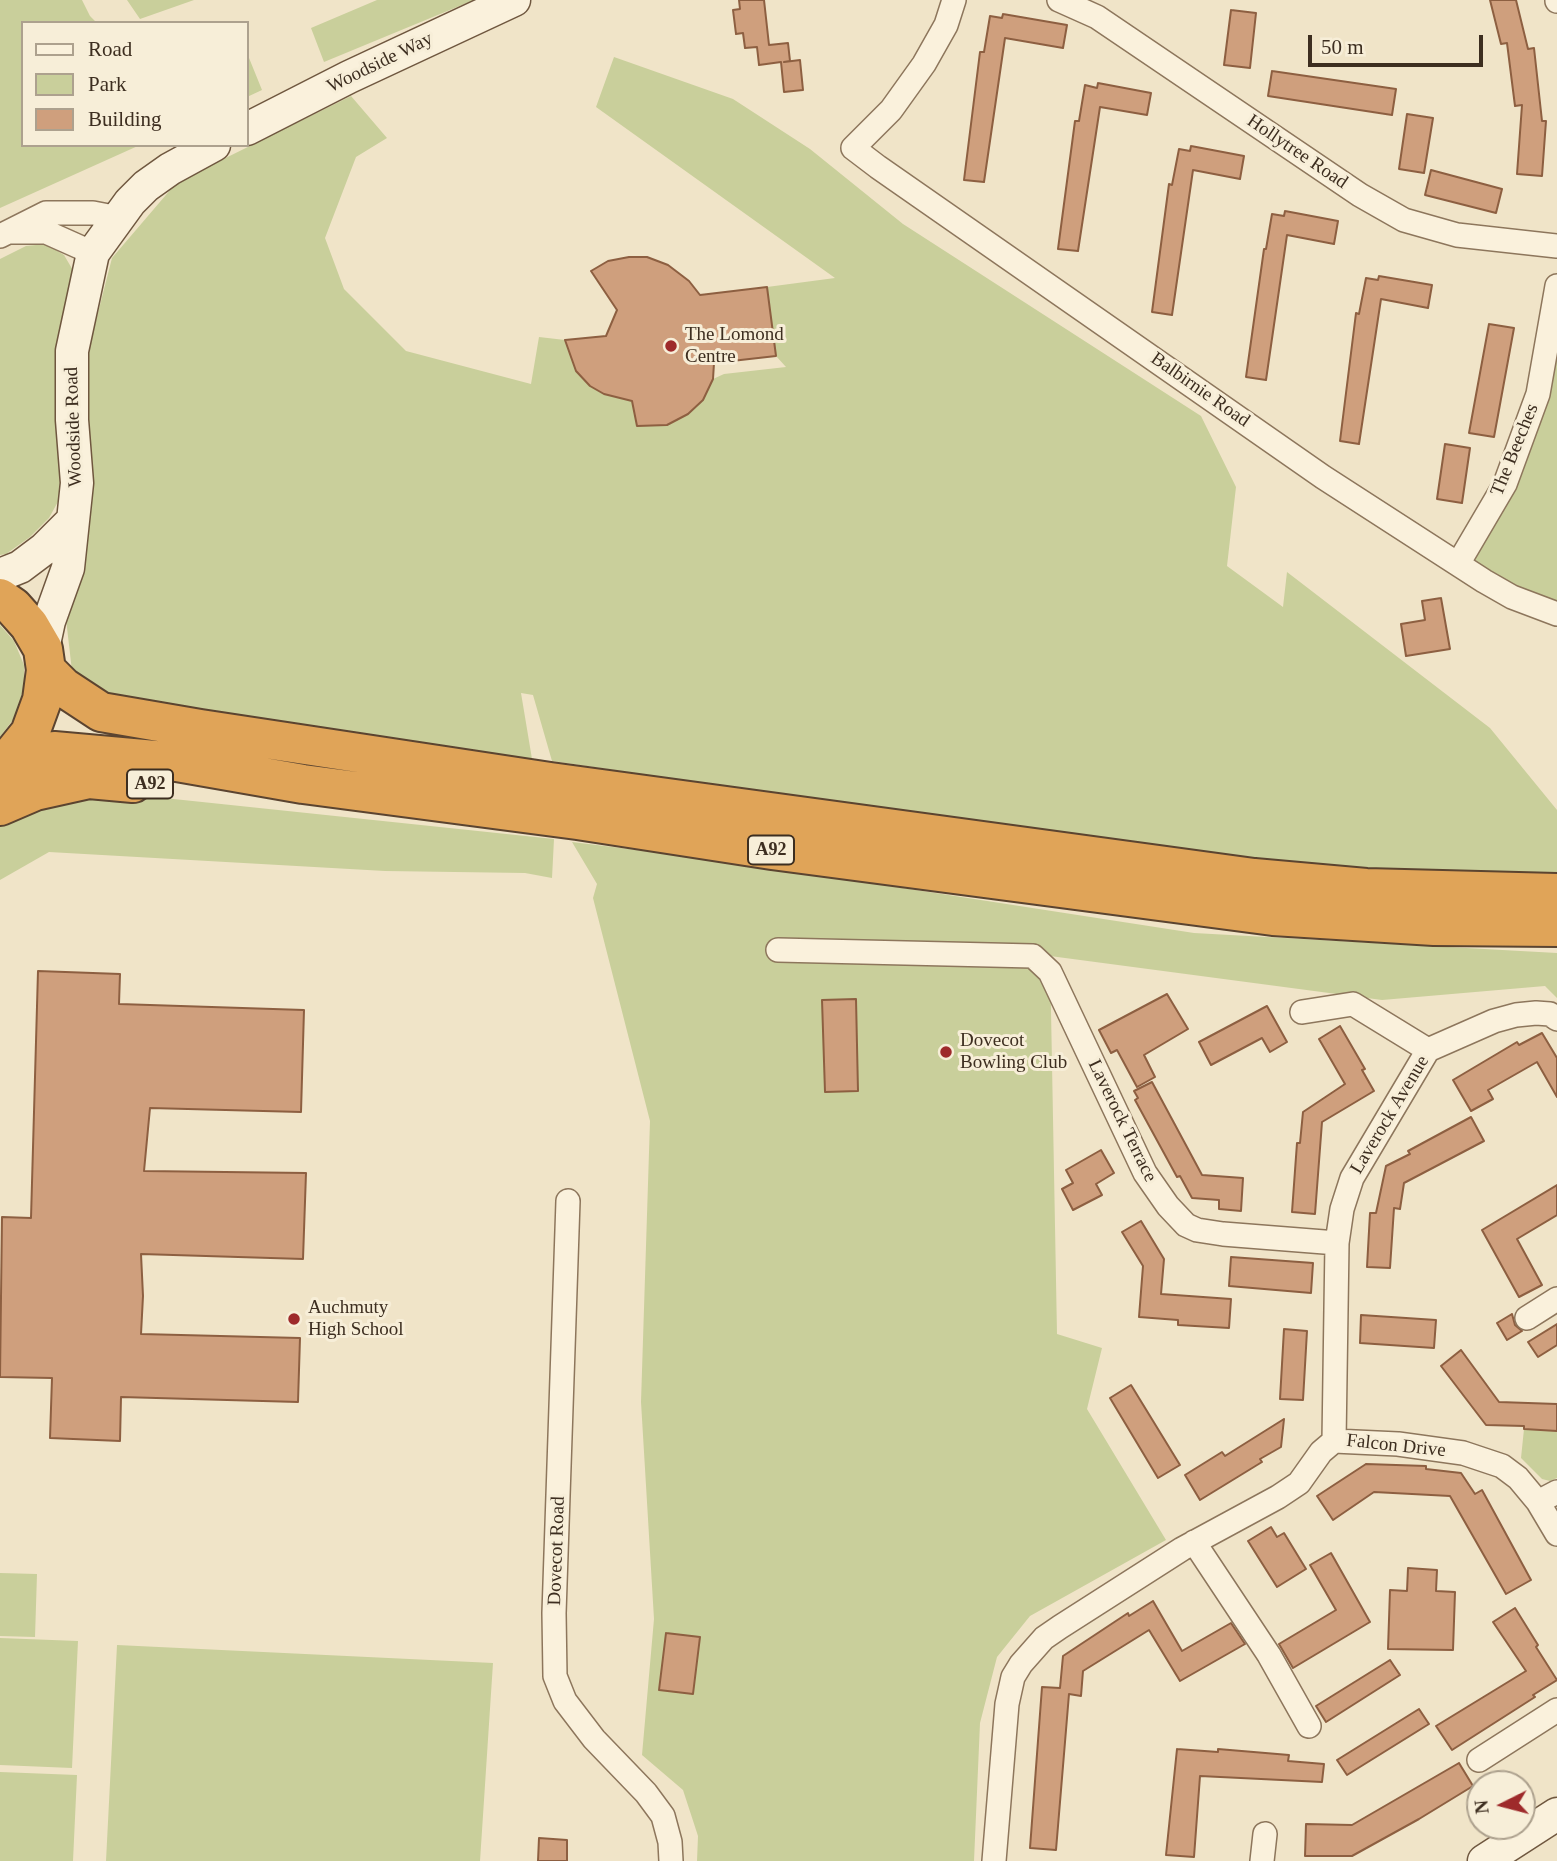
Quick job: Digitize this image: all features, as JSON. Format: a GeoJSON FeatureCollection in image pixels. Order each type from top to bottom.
{"type":"FeatureCollection","features":[{"type":"Feature","properties":{"kind":"highway","name":"A92"},"geometry":{"type":"LineString","coordinates":[[0,598],[13,607],[29,625],[45,660],[63,687],[102,712],[537,780],[1254,878],[1366,888],[1549,910]]}},
{"type":"Feature","properties":{"kind":"highway","name":"A92"},"geometry":{"type":"LineString","coordinates":[[2,767],[30,733],[42,700],[45,660]]}},
{"type":"Feature","properties":{"kind":"highway","name":"A92"},"geometry":{"type":"LineString","coordinates":[[2,767],[54,751],[177,762],[303,784],[577,820],[772,850],[1273,916],[1434,926],[1549,910]]}},
{"type":"Feature","properties":{"kind":"highway","name":"A92"},"geometry":{"type":"LineString","coordinates":[[0,806],[34,791],[89,779],[165,785],[303,784]]}},
{"type":"Feature","properties":{"kind":"street","name":"Woodside Way"},"geometry":{"type":"LineString","coordinates":[[248,128],[349,77],[514,0]]}},
{"type":"Feature","properties":{"kind":"street","name":"Balbirnie Road"},"geometry":{"type":"LineString","coordinates":[[954,0],[946,25],[924,64],[891,110],[853,148],[1314,471],[1512,597],[1557,614]]}},
{"type":"Feature","properties":{"kind":"street","name":"Hollytree Road"},"geometry":{"type":"LineString","coordinates":[[1059,0],[1097,17],[1360,195],[1404,220],[1457,235],[1557,246]]}},
{"type":"Feature","properties":{"kind":"street"},"geometry":{"type":"LineString","coordinates":[[4,234],[46,232],[93,253],[130,202],[146,186],[210,147]]}},
{"type":"Feature","properties":{"kind":"street"},"geometry":{"type":"LineString","coordinates":[[4,234],[46,213],[93,213],[119,218]]}},
{"type":"Feature","properties":{"kind":"street","name":"Woodside Road"},"geometry":{"type":"LineString","coordinates":[[45,660],[49,621],[68,568],[77,483],[72,420],[72,351],[93,253]]}},
{"type":"Feature","properties":{"kind":"street","name":"The Beeches"},"geometry":{"type":"LineString","coordinates":[[1458,564],[1505,484],[1538,394],[1557,286]]}},
{"type":"Feature","properties":{"kind":"street"},"geometry":{"type":"LineString","coordinates":[[0,575],[20,567],[44,549],[73,520]]}},
{"type":"Feature","properties":{"kind":"street","name":"Laverock Terrace"},"geometry":{"type":"LineString","coordinates":[[778,950],[1033,956],[1050,972],[1145,1173],[1168,1206],[1186,1225],[1223,1234],[1337,1242]]}},
{"type":"Feature","properties":{"kind":"street"},"geometry":{"type":"LineString","coordinates":[[1302,1012],[1353,1004],[1428,1050]]}},
{"type":"Feature","properties":{"kind":"street","name":"Laverock Avenue"},"geometry":{"type":"LineString","coordinates":[[1334,1441],[1337,1242],[1342,1209],[1352,1178],[1428,1050],[1494,1021],[1516,1015],[1550,1014],[1557,1019]]}},
{"type":"Feature","properties":{"kind":"street","name":"Dovecot Road"},"geometry":{"type":"LineString","coordinates":[[568,1201],[554,1613],[555,1676],[565,1701],[594,1739],[646,1793],[663,1816],[670,1842],[671,1861]]}},
{"type":"Feature","properties":{"kind":"street"},"geometry":{"type":"LineString","coordinates":[[1527,1318],[1557,1299]]}},
{"type":"Feature","properties":{"kind":"street","name":"Falcon Drive"},"geometry":{"type":"LineString","coordinates":[[994,1861],[1007,1704],[1013,1677],[1021,1664],[1044,1639],[1060,1627],[1194,1542],[1278,1497],[1298,1483],[1321,1452],[1334,1441],[1398,1444],[1482,1458],[1503,1466],[1547,1497],[1557,1534]]}},
{"type":"Feature","properties":{"kind":"street"},"geometry":{"type":"LineString","coordinates":[[1194,1542],[1269,1655],[1309,1726]]}},
{"type":"Feature","properties":{"kind":"street"},"geometry":{"type":"LineString","coordinates":[[1479,1759],[1557,1710]]}},
{"type":"Feature","properties":{"kind":"street"},"geometry":{"type":"LineString","coordinates":[[1484,1861],[1557,1814]]}},
{"type":"Feature","properties":{"kind":"street"},"geometry":{"type":"LineString","coordinates":[[1262,1861],[1265,1834]]}},
{"type":"Feature","properties":{"kind":"green space"},"geometry":{"type":"Polygon","coordinates":[[[0,0],[82,0],[95,21],[21,21],[21,147],[136,147],[0,208],[0,0]]]}},
{"type":"Feature","properties":{"kind":"green space"},"geometry":{"type":"Polygon","coordinates":[[[127,0],[194,0],[140,19],[127,0]]]}},
{"type":"Feature","properties":{"kind":"green space"},"geometry":{"type":"Polygon","coordinates":[[[377,0],[474,0],[324,62],[311,28],[377,0]]]}},
{"type":"Feature","properties":{"kind":"green space"},"geometry":{"type":"Polygon","coordinates":[[[248,55],[262,90],[248,97],[248,55]]]}},
{"type":"Feature","properties":{"kind":"green space"},"geometry":{"type":"Polygon","coordinates":[[[614,57],[733,99],[810,149],[903,224],[1201,416],[1236,487],[1227,566],[1283,607],[1287,572],[1490,728],[1557,810],[1557,887],[1260,864],[552,761],[533,695],[521,693],[532,759],[144,710],[100,694],[72,671],[66,619],[90,482],[88,352],[112,258],[177,182],[351,96],[387,138],[356,157],[325,238],[344,289],[406,351],[531,384],[539,337],[565,340],[576,371],[590,386],[632,398],[637,426],[667,425],[688,414],[703,400],[713,379],[724,374],[786,367],[776,356],[767,287],[835,278],[596,107],[614,57]]]}},
{"type":"Feature","properties":{"kind":"green space"},"geometry":{"type":"Polygon","coordinates":[[[46,244],[64,255],[74,272],[60,498],[49,518],[30,537],[6,554],[0,555],[0,259],[26,246],[46,244]]]}},
{"type":"Feature","properties":{"kind":"green space"},"geometry":{"type":"Polygon","coordinates":[[[1557,286],[1557,614],[1458,564],[1505,484],[1557,286]]]}},
{"type":"Feature","properties":{"kind":"green space"},"geometry":{"type":"Polygon","coordinates":[[[0,625],[14,641],[24,665],[24,687],[15,717],[0,737],[0,625]]]}},
{"type":"Feature","properties":{"kind":"green space"},"geometry":{"type":"Polygon","coordinates":[[[88,790],[554,839],[552,878],[525,873],[385,871],[49,852],[0,880],[0,822],[88,790]]]}},
{"type":"Feature","properties":{"kind":"green space"},"geometry":{"type":"Polygon","coordinates":[[[572,842],[735,862],[1194,933],[1557,953],[1557,998],[1545,986],[1382,1000],[1050,956],[1057,1334],[1102,1348],[1087,1409],[1166,1540],[1030,1616],[997,1657],[980,1723],[974,1861],[697,1861],[698,1836],[683,1790],[642,1755],[654,1619],[641,1402],[650,1121],[593,898],[597,884],[572,842]]]}},
{"type":"Feature","properties":{"kind":"green space"},"geometry":{"type":"Polygon","coordinates":[[[1524,1429],[1557,1431],[1557,1478],[1550,1481],[1542,1479],[1521,1458],[1524,1429]]]}},
{"type":"Feature","properties":{"kind":"green space"},"geometry":{"type":"Polygon","coordinates":[[[0,1573],[37,1574],[35,1637],[0,1636],[0,1573]]]}},
{"type":"Feature","properties":{"kind":"green space"},"geometry":{"type":"Polygon","coordinates":[[[0,1638],[78,1641],[72,1768],[0,1765],[0,1638]]]}},
{"type":"Feature","properties":{"kind":"green space"},"geometry":{"type":"Polygon","coordinates":[[[117,1645],[493,1663],[480,1861],[106,1861],[117,1645]]]}},
{"type":"Feature","properties":{"kind":"green space"},"geometry":{"type":"Polygon","coordinates":[[[0,1772],[77,1775],[73,1861],[0,1861],[0,1772]]]}},
{"type":"Feature","properties":{"kind":"building"},"geometry":{"type":"Polygon","coordinates":[[[739,0],[764,0],[769,45],[788,43],[790,61],[784,62],[800,60],[803,90],[784,92],[781,62],[759,65],[757,47],[745,48],[743,33],[736,34],[733,10],[740,9],[739,0]]]}},
{"type":"Feature","properties":{"kind":"building"},"geometry":{"type":"Polygon","coordinates":[[[1490,0],[1516,0],[1528,49],[1534,48],[1542,121],[1546,121],[1542,176],[1517,174],[1522,105],[1515,106],[1507,43],[1501,44],[1490,0]]]}},
{"type":"Feature","properties":{"kind":"building"},"geometry":{"type":"Polygon","coordinates":[[[1231,10],[1256,13],[1250,68],[1224,65],[1231,10]]]}},
{"type":"Feature","properties":{"kind":"building"},"geometry":{"type":"Polygon","coordinates":[[[1003,14],[1067,25],[1063,48],[1005,38],[984,182],[964,180],[980,52],[984,52],[990,16],[1002,18],[1003,14]]]}},
{"type":"Feature","properties":{"kind":"building"},"geometry":{"type":"Polygon","coordinates":[[[1272,71],[1396,89],[1392,115],[1268,96],[1272,71]]]}},
{"type":"Feature","properties":{"kind":"building"},"geometry":{"type":"Polygon","coordinates":[[[1098,83],[1151,93],[1147,115],[1100,107],[1078,251],[1058,249],[1075,121],[1079,121],[1085,85],[1097,88],[1098,83]]]}},
{"type":"Feature","properties":{"kind":"building"},"geometry":{"type":"Polygon","coordinates":[[[1407,114],[1433,118],[1424,173],[1399,169],[1407,114]]]}},
{"type":"Feature","properties":{"kind":"building"},"geometry":{"type":"Polygon","coordinates":[[[1191,146],[1244,156],[1240,179],[1193,170],[1172,315],[1152,312],[1169,184],[1172,185],[1179,149],[1190,151],[1191,146]]]}},
{"type":"Feature","properties":{"kind":"building"},"geometry":{"type":"Polygon","coordinates":[[[1431,170],[1502,189],[1496,213],[1425,195],[1431,170]]]}},
{"type":"Feature","properties":{"kind":"building"},"geometry":{"type":"Polygon","coordinates":[[[1285,211],[1338,221],[1334,244],[1287,235],[1266,380],[1246,377],[1264,249],[1272,214],[1284,216],[1285,211]]]}},
{"type":"Feature","properties":{"kind":"building","name":"The Lomond Centre"},"geometry":{"type":"Polygon","coordinates":[[[647,257],[668,265],[689,281],[700,295],[767,287],[776,356],[714,363],[713,379],[703,400],[688,414],[667,425],[637,426],[632,401],[604,394],[590,386],[576,371],[565,340],[606,336],[617,310],[591,271],[608,261],[647,257]]]}},
{"type":"Feature","properties":{"kind":"building"},"geometry":{"type":"Polygon","coordinates":[[[1379,276],[1432,285],[1428,308],[1381,299],[1359,444],[1340,441],[1356,313],[1359,314],[1366,278],[1378,280],[1379,276]]]}},
{"type":"Feature","properties":{"kind":"building"},"geometry":{"type":"Polygon","coordinates":[[[1489,324],[1514,328],[1494,437],[1469,433],[1489,324]]]}},
{"type":"Feature","properties":{"kind":"building"},"geometry":{"type":"Polygon","coordinates":[[[1445,444],[1470,448],[1462,503],[1437,499],[1445,444]]]}},
{"type":"Feature","properties":{"kind":"building"},"geometry":{"type":"Polygon","coordinates":[[[1441,598],[1450,649],[1406,656],[1401,624],[1425,620],[1422,601],[1441,598]]]}},
{"type":"Feature","properties":{"kind":"building"},"geometry":{"type":"Polygon","coordinates":[[[38,971],[120,974],[119,1004],[304,1010],[301,1112],[150,1108],[144,1171],[306,1173],[303,1259],[141,1254],[141,1334],[300,1338],[298,1402],[121,1397],[120,1441],[50,1438],[52,1378],[0,1377],[2,1217],[31,1218],[38,971]]]}},
{"type":"Feature","properties":{"kind":"building"},"geometry":{"type":"Polygon","coordinates":[[[1167,994],[1188,1029],[1144,1055],[1155,1077],[1137,1087],[1117,1050],[1111,1053],[1099,1030],[1167,994]]]}},
{"type":"Feature","properties":{"kind":"building"},"geometry":{"type":"Polygon","coordinates":[[[856,999],[858,1091],[825,1092],[822,1000],[856,999]]]}},
{"type":"Feature","properties":{"kind":"building"},"geometry":{"type":"Polygon","coordinates":[[[1267,1006],[1287,1042],[1270,1052],[1262,1038],[1211,1065],[1199,1042],[1267,1006]]]}},
{"type":"Feature","properties":{"kind":"building"},"geometry":{"type":"Polygon","coordinates":[[[1340,1026],[1365,1069],[1362,1070],[1374,1091],[1322,1122],[1315,1214],[1292,1212],[1297,1143],[1300,1143],[1303,1112],[1345,1084],[1319,1039],[1340,1026]]]}},
{"type":"Feature","properties":{"kind":"building"},"geometry":{"type":"Polygon","coordinates":[[[1542,1033],[1557,1058],[1557,1097],[1537,1062],[1488,1090],[1493,1099],[1471,1111],[1453,1080],[1517,1042],[1519,1045],[1542,1033]]]}},
{"type":"Feature","properties":{"kind":"building"},"geometry":{"type":"Polygon","coordinates":[[[1152,1082],[1202,1175],[1243,1178],[1241,1211],[1219,1209],[1219,1200],[1192,1198],[1180,1176],[1177,1177],[1135,1100],[1138,1098],[1134,1091],[1152,1082]]]}},
{"type":"Feature","properties":{"kind":"building"},"geometry":{"type":"Polygon","coordinates":[[[1471,1117],[1484,1141],[1404,1183],[1400,1209],[1394,1208],[1390,1268],[1367,1267],[1370,1213],[1376,1213],[1386,1166],[1471,1117]]]}},
{"type":"Feature","properties":{"kind":"building"},"geometry":{"type":"Polygon","coordinates":[[[1101,1150],[1114,1173],[1096,1184],[1102,1195],[1073,1210],[1062,1189],[1073,1183],[1066,1170],[1101,1150]]]}},
{"type":"Feature","properties":{"kind":"building"},"geometry":{"type":"Polygon","coordinates":[[[1557,1185],[1557,1215],[1517,1239],[1542,1285],[1519,1297],[1482,1230],[1557,1185]]]}},
{"type":"Feature","properties":{"kind":"building"},"geometry":{"type":"Polygon","coordinates":[[[1141,1221],[1164,1259],[1161,1294],[1231,1299],[1229,1328],[1178,1325],[1178,1320],[1139,1317],[1143,1266],[1122,1232],[1141,1221]]]}},
{"type":"Feature","properties":{"kind":"building"},"geometry":{"type":"Polygon","coordinates":[[[1231,1257],[1313,1263],[1311,1293],[1229,1286],[1231,1257]]]}},
{"type":"Feature","properties":{"kind":"building"},"geometry":{"type":"Polygon","coordinates":[[[1512,1314],[1515,1325],[1522,1331],[1507,1340],[1497,1323],[1512,1314]]]}},
{"type":"Feature","properties":{"kind":"building"},"geometry":{"type":"Polygon","coordinates":[[[1361,1315],[1436,1320],[1434,1348],[1360,1343],[1361,1315]]]}},
{"type":"Feature","properties":{"kind":"building"},"geometry":{"type":"Polygon","coordinates":[[[1557,1324],[1557,1345],[1538,1357],[1528,1342],[1557,1324]]]}},
{"type":"Feature","properties":{"kind":"building"},"geometry":{"type":"Polygon","coordinates":[[[1284,1329],[1307,1331],[1303,1400],[1280,1399],[1284,1329]]]}},
{"type":"Feature","properties":{"kind":"building"},"geometry":{"type":"Polygon","coordinates":[[[1461,1350],[1499,1402],[1557,1404],[1557,1431],[1524,1429],[1524,1426],[1486,1425],[1441,1366],[1461,1350]]]}},
{"type":"Feature","properties":{"kind":"building"},"geometry":{"type":"Polygon","coordinates":[[[1131,1385],[1180,1465],[1158,1478],[1110,1398],[1131,1385]]]}},
{"type":"Feature","properties":{"kind":"building"},"geometry":{"type":"Polygon","coordinates":[[[1284,1419],[1281,1447],[1260,1459],[1262,1462],[1200,1500],[1185,1475],[1222,1452],[1225,1456],[1284,1419]]]}},
{"type":"Feature","properties":{"kind":"building"},"geometry":{"type":"Polygon","coordinates":[[[1366,1464],[1426,1466],[1426,1469],[1461,1473],[1475,1494],[1482,1490],[1531,1580],[1506,1594],[1450,1496],[1374,1492],[1333,1520],[1317,1496],[1366,1464]]]}},
{"type":"Feature","properties":{"kind":"building"},"geometry":{"type":"Polygon","coordinates":[[[1271,1527],[1277,1537],[1284,1533],[1306,1569],[1277,1587],[1248,1541],[1271,1527]]]}},
{"type":"Feature","properties":{"kind":"building"},"geometry":{"type":"Polygon","coordinates":[[[1331,1553],[1370,1622],[1293,1668],[1279,1644],[1336,1610],[1310,1565],[1331,1553]]]}},
{"type":"Feature","properties":{"kind":"building"},"geometry":{"type":"Polygon","coordinates":[[[1408,1568],[1437,1570],[1436,1591],[1455,1592],[1453,1650],[1388,1649],[1390,1590],[1407,1591],[1408,1568]]]}},
{"type":"Feature","properties":{"kind":"building"},"geometry":{"type":"Polygon","coordinates":[[[1153,1601],[1182,1651],[1231,1623],[1245,1644],[1180,1681],[1149,1630],[1083,1671],[1081,1696],[1069,1694],[1056,1850],[1030,1848],[1042,1687],[1060,1688],[1063,1656],[1128,1613],[1129,1616],[1153,1601]]]}},
{"type":"Feature","properties":{"kind":"building"},"geometry":{"type":"Polygon","coordinates":[[[1515,1608],[1557,1680],[1452,1750],[1436,1726],[1526,1671],[1493,1622],[1515,1608]]]}},
{"type":"Feature","properties":{"kind":"building"},"geometry":{"type":"Polygon","coordinates":[[[666,1633],[700,1637],[693,1694],[659,1690],[666,1633]]]}},
{"type":"Feature","properties":{"kind":"building"},"geometry":{"type":"Polygon","coordinates":[[[1390,1660],[1400,1675],[1326,1722],[1316,1706],[1390,1660]]]}},
{"type":"Feature","properties":{"kind":"building"},"geometry":{"type":"Polygon","coordinates":[[[1419,1709],[1429,1724],[1347,1775],[1337,1760],[1419,1709]]]}},
{"type":"Feature","properties":{"kind":"building"},"geometry":{"type":"Polygon","coordinates":[[[1177,1749],[1218,1752],[1218,1749],[1289,1755],[1288,1761],[1324,1764],[1322,1782],[1200,1776],[1194,1857],[1166,1855],[1177,1749]]]}},
{"type":"Feature","properties":{"kind":"building"},"geometry":{"type":"Polygon","coordinates":[[[1459,1763],[1466,1774],[1466,1790],[1352,1856],[1305,1856],[1306,1824],[1352,1825],[1459,1763]]]}},
{"type":"Feature","properties":{"kind":"building"},"geometry":{"type":"Polygon","coordinates":[[[539,1838],[567,1840],[567,1861],[538,1861],[539,1838]]]}},
{"type":"Feature","properties":{"kind":"place","name":"The Lomond Centre"},"geometry":{"type":"Point","coordinates":[671,346]}},
{"type":"Feature","properties":{"kind":"place","name":"Dovecot Bowling Club"},"geometry":{"type":"Point","coordinates":[946,1052]}},
{"type":"Feature","properties":{"kind":"place","name":"Auchmuty High School"},"geometry":{"type":"Point","coordinates":[294,1319]}}]}
